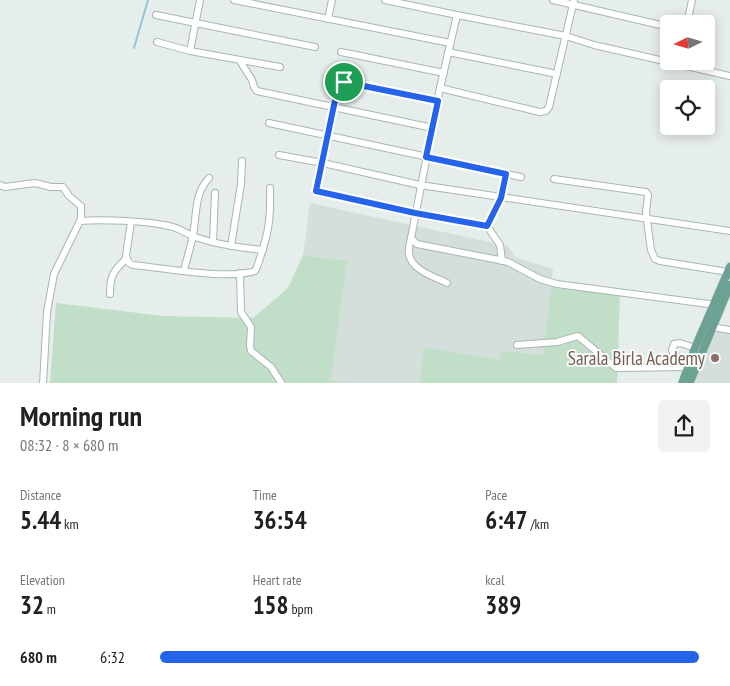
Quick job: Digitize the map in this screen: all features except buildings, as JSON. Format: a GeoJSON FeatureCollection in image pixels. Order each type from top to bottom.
{"type":"FeatureCollection","features":[{"type":"Feature","properties":{"kind":"main road"},"geometry":{"type":"LineString","coordinates":[[689,383],[698,349],[717,305],[729,270]]}},
{"type":"Feature","properties":{"kind":"main road"},"geometry":{"type":"LineString","coordinates":[[682,383],[689,365],[712,327],[717,305],[730,284]]}},
{"type":"Feature","properties":{"kind":"street"},"geometry":{"type":"LineString","coordinates":[[190,51],[200,0]]}},
{"type":"Feature","properties":{"kind":"street"},"geometry":{"type":"LineString","coordinates":[[234,0],[450,43]]}},
{"type":"Feature","properties":{"kind":"street"},"geometry":{"type":"LineString","coordinates":[[328,19],[332,0]]}},
{"type":"Feature","properties":{"kind":"street"},"geometry":{"type":"LineString","coordinates":[[385,0],[566,36],[594,45],[660,59]]}},
{"type":"Feature","properties":{"kind":"street"},"geometry":{"type":"LineString","coordinates":[[554,0],[574,3],[660,26]]}},
{"type":"Feature","properties":{"kind":"street"},"geometry":{"type":"LineString","coordinates":[[690,15],[692,0]]}},
{"type":"Feature","properties":{"kind":"street"},"geometry":{"type":"LineString","coordinates":[[440,88],[540,112],[546,111],[549,107],[574,3]]}},
{"type":"Feature","properties":{"kind":"street"},"geometry":{"type":"LineString","coordinates":[[156,14],[315,47]]}},
{"type":"Feature","properties":{"kind":"street"},"geometry":{"type":"LineString","coordinates":[[448,282],[416,266],[411,261],[409,253],[420,186],[457,15]]}},
{"type":"Feature","properties":{"kind":"street"},"geometry":{"type":"LineString","coordinates":[[157,42],[190,51],[280,67]]}},
{"type":"Feature","properties":{"kind":"street"},"geometry":{"type":"LineString","coordinates":[[341,52],[444,73]]}},
{"type":"Feature","properties":{"kind":"street"},"geometry":{"type":"LineString","coordinates":[[448,52],[557,74]]}},
{"type":"Feature","properties":{"kind":"street"},"geometry":{"type":"LineString","coordinates":[[240,61],[257,90],[432,128]]}},
{"type":"Feature","properties":{"kind":"street"},"geometry":{"type":"LineString","coordinates":[[706,70],[730,76]]}},
{"type":"Feature","properties":{"kind":"street"},"geometry":{"type":"LineString","coordinates":[[438,101],[344,82],[338,86],[316,191],[415,213],[487,226],[500,245],[502,261]]}},
{"type":"Feature","properties":{"kind":"street"},"geometry":{"type":"LineString","coordinates":[[269,123],[521,177]]}},
{"type":"Feature","properties":{"kind":"street"},"geometry":{"type":"LineString","coordinates":[[279,155],[323,163],[420,186],[730,231]]}},
{"type":"Feature","properties":{"kind":"street"},"geometry":{"type":"LineString","coordinates":[[231,246],[241,184],[242,161]]}},
{"type":"Feature","properties":{"kind":"street"},"geometry":{"type":"LineString","coordinates":[[487,226],[501,198],[506,174]]}},
{"type":"Feature","properties":{"kind":"street"},"geometry":{"type":"LineString","coordinates":[[184,270],[193,236],[198,198],[200,191],[209,178]]}},
{"type":"Feature","properties":{"kind":"street"},"geometry":{"type":"LineString","coordinates":[[554,179],[643,190],[648,195],[646,210],[651,250],[657,260],[729,270]]}},
{"type":"Feature","properties":{"kind":"street"},"geometry":{"type":"LineString","coordinates":[[0,186],[36,183],[50,187],[63,186],[69,196],[81,206],[81,221],[77,225],[54,274],[47,312],[43,383]]}},
{"type":"Feature","properties":{"kind":"street"},"geometry":{"type":"LineString","coordinates":[[126,259],[133,265],[220,274],[255,270],[268,235],[271,218],[270,188]]}},
{"type":"Feature","properties":{"kind":"street"},"geometry":{"type":"LineString","coordinates":[[213,242],[215,193]]}},
{"type":"Feature","properties":{"kind":"street"},"geometry":{"type":"LineString","coordinates":[[81,221],[131,222],[170,226],[213,242],[241,248],[263,250]]}},
{"type":"Feature","properties":{"kind":"street"},"geometry":{"type":"LineString","coordinates":[[110,294],[110,285],[114,271],[126,259],[131,222]]}},
{"type":"Feature","properties":{"kind":"street"},"geometry":{"type":"LineString","coordinates":[[411,238],[417,244],[502,261],[540,279],[557,284],[717,305]]}},
{"type":"Feature","properties":{"kind":"street"},"geometry":{"type":"LineString","coordinates":[[240,273],[241,312],[251,327],[251,351],[271,367],[281,383]]}},
{"type":"Feature","properties":{"kind":"street"},"geometry":{"type":"LineString","coordinates":[[712,327],[730,330]]}},
{"type":"Feature","properties":{"kind":"street"},"geometry":{"type":"LineString","coordinates":[[517,345],[557,342],[578,336],[616,368],[689,365]]}},
{"type":"Feature","properties":{"kind":"street"},"geometry":{"type":"LineString","coordinates":[[689,365],[674,355],[672,350],[674,344],[680,343],[698,349]]}},
{"type":"Feature","properties":{"kind":"shaded area"},"geometry":{"type":"Polygon","coordinates":[[[310,203],[508,246],[515,257],[553,269],[543,355],[503,351],[500,360],[424,349],[419,383],[345,383],[331,380],[347,261],[303,255],[310,203]]]}},
{"type":"Feature","properties":{"kind":"shaded area","name":"Sarala Birla Academy"},"geometry":{"type":"Polygon","coordinates":[[[711,329],[730,330],[730,383],[691,383],[711,329]]]}},
{"type":"Feature","properties":{"kind":"green space"},"geometry":{"type":"Polygon","coordinates":[[[303,255],[347,261],[331,380],[350,383],[50,383],[56,303],[163,316],[253,318],[288,288],[303,255]]]}},
{"type":"Feature","properties":{"kind":"green space"},"geometry":{"type":"Polygon","coordinates":[[[551,286],[620,296],[617,383],[419,383],[424,348],[499,360],[502,351],[543,355],[551,286]]]}},
{"type":"Feature","properties":{"kind":"waterway"},"geometry":{"type":"LineString","coordinates":[[134,48],[148,0]]}},
{"type":"Feature","properties":{"kind":"place","name":"Sarala Birla Academy"},"geometry":{"type":"Point","coordinates":[715,358]}},
{"type":"Feature","properties":{"kind":"route"},"geometry":{"type":"LineString","coordinates":[[344,82],[438,101],[426,157],[506,174],[501,198],[487,226],[415,213],[316,191],[338,86],[344,82]]}}]}
